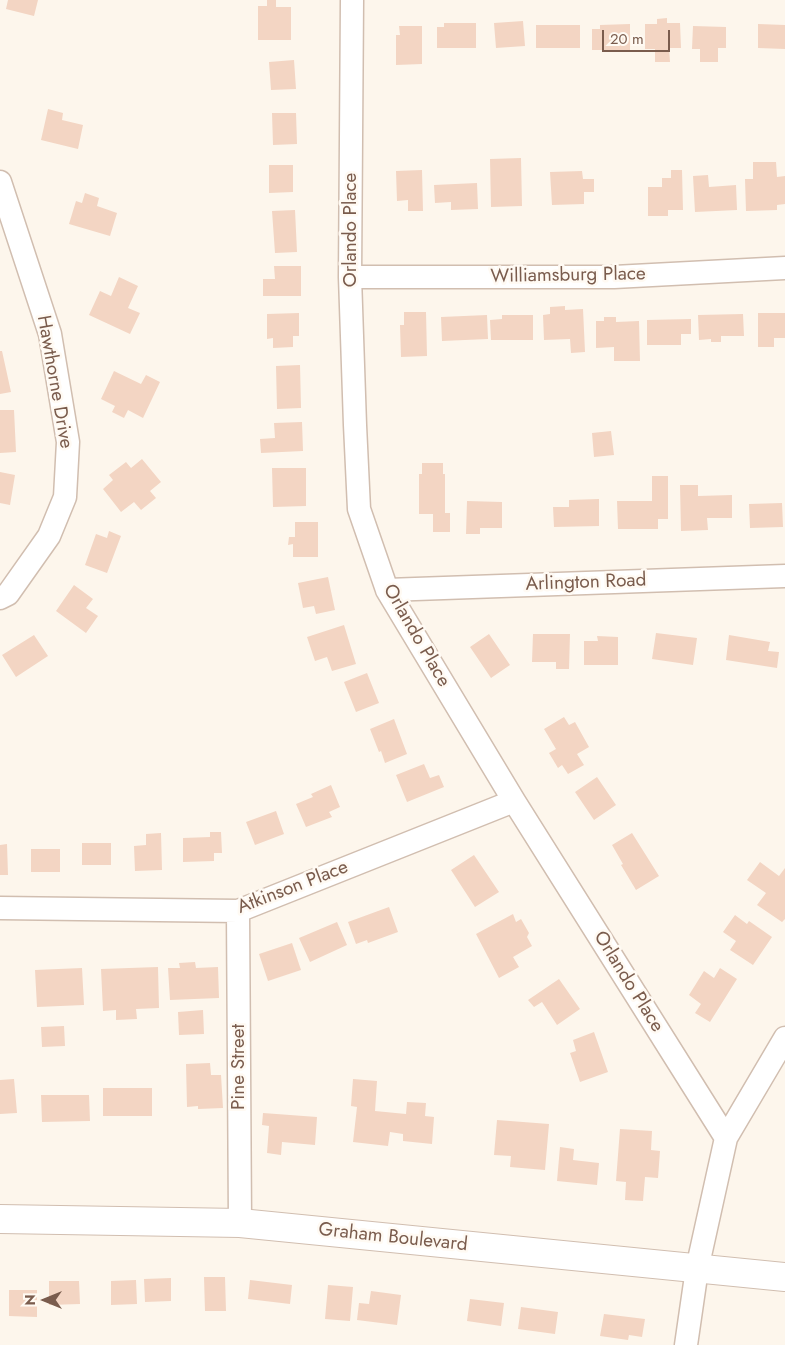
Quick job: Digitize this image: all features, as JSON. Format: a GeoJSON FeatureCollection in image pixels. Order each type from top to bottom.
{"type":"FeatureCollection","features":[{"type":"Feature","properties":{"kind":"street","name":"Orlando Place"},"geometry":{"type":"LineString","coordinates":[[352,0],[350,277],[359,509],[387,590],[514,800],[726,1138]]}},
{"type":"Feature","properties":{"kind":"street","name":"Hawthorne Drive"},"geometry":{"type":"LineString","coordinates":[[0,182],[50,334],[68,442],[65,497],[49,536],[8,594],[0,598]]}},
{"type":"Feature","properties":{"kind":"street","name":"Williamsburg Place"},"geometry":{"type":"LineString","coordinates":[[350,277],[614,277],[785,268]]}},
{"type":"Feature","properties":{"kind":"street","name":"Arlington Road"},"geometry":{"type":"LineString","coordinates":[[387,590],[785,576]]}},
{"type":"Feature","properties":{"kind":"street","name":"Atkinson Place"},"geometry":{"type":"LineString","coordinates":[[0,908],[238,912],[514,800]]}},
{"type":"Feature","properties":{"kind":"street","name":"Pine Street"},"geometry":{"type":"LineString","coordinates":[[238,912],[240,1223]]}},
{"type":"Feature","properties":{"kind":"street"},"geometry":{"type":"LineString","coordinates":[[686,1345],[697,1269],[726,1138],[785,1038]]}},
{"type":"Feature","properties":{"kind":"street","name":"Graham Boulevard"},"geometry":{"type":"LineString","coordinates":[[0,1219],[240,1223],[785,1277]]}},
{"type":"Feature","properties":{"kind":"building"},"geometry":{"type":"Polygon","coordinates":[[[8,0],[38,0],[34,16],[6,9],[8,0]]]}},
{"type":"Feature","properties":{"kind":"building"},"geometry":{"type":"Polygon","coordinates":[[[267,0],[276,0],[276,7],[291,7],[291,40],[258,40],[258,6],[267,6],[267,0]]]}},
{"type":"Feature","properties":{"kind":"building"},"geometry":{"type":"Polygon","coordinates":[[[667,18],[667,23],[680,23],[681,48],[669,48],[670,62],[655,62],[655,49],[645,49],[645,24],[657,24],[657,19],[667,18]]]}},
{"type":"Feature","properties":{"kind":"building"},"geometry":{"type":"Polygon","coordinates":[[[523,21],[525,46],[496,48],[494,23],[523,21]]]}},
{"type":"Feature","properties":{"kind":"building"},"geometry":{"type":"Polygon","coordinates":[[[444,23],[476,23],[476,48],[437,48],[437,27],[444,27],[444,23]]]}},
{"type":"Feature","properties":{"kind":"building"},"geometry":{"type":"Polygon","coordinates":[[[630,24],[630,50],[592,50],[592,29],[600,29],[600,25],[630,24]]]}},
{"type":"Feature","properties":{"kind":"building"},"geometry":{"type":"Polygon","coordinates":[[[758,24],[785,25],[785,49],[758,48],[758,24]]]}},
{"type":"Feature","properties":{"kind":"building"},"geometry":{"type":"Polygon","coordinates":[[[536,25],[580,25],[580,48],[536,48],[536,25]]]}},
{"type":"Feature","properties":{"kind":"building"},"geometry":{"type":"Polygon","coordinates":[[[399,26],[422,26],[422,64],[396,65],[396,35],[400,35],[399,26]]]}},
{"type":"Feature","properties":{"kind":"building"},"geometry":{"type":"Polygon","coordinates":[[[693,26],[726,27],[726,48],[718,48],[718,62],[700,62],[700,49],[692,49],[693,26]]]}},
{"type":"Feature","properties":{"kind":"building"},"geometry":{"type":"Polygon","coordinates":[[[294,60],[296,89],[271,90],[269,62],[294,60]]]}},
{"type":"Feature","properties":{"kind":"building"},"geometry":{"type":"Polygon","coordinates":[[[48,109],[63,113],[62,120],[83,125],[78,149],[41,140],[48,109]]]}},
{"type":"Feature","properties":{"kind":"building"},"geometry":{"type":"Polygon","coordinates":[[[272,113],[296,113],[297,144],[273,145],[272,113]]]}},
{"type":"Feature","properties":{"kind":"building"},"geometry":{"type":"Polygon","coordinates":[[[521,158],[522,206],[491,207],[490,159],[521,158]]]}},
{"type":"Feature","properties":{"kind":"building"},"geometry":{"type":"Polygon","coordinates":[[[753,162],[776,162],[777,177],[785,176],[785,204],[777,205],[777,210],[746,211],[745,179],[753,179],[753,162]]]}},
{"type":"Feature","properties":{"kind":"building"},"geometry":{"type":"Polygon","coordinates":[[[269,165],[293,165],[293,192],[269,193],[269,165]]]}},
{"type":"Feature","properties":{"kind":"building"},"geometry":{"type":"Polygon","coordinates":[[[422,170],[423,211],[408,211],[408,200],[397,201],[396,171],[422,170]]]}},
{"type":"Feature","properties":{"kind":"building"},"geometry":{"type":"Polygon","coordinates":[[[671,170],[682,170],[683,210],[668,210],[668,216],[648,216],[648,187],[662,187],[662,178],[671,178],[671,170]]]}},
{"type":"Feature","properties":{"kind":"building"},"geometry":{"type":"Polygon","coordinates":[[[582,171],[583,179],[594,179],[594,192],[584,192],[584,204],[552,205],[550,172],[582,171]]]}},
{"type":"Feature","properties":{"kind":"building"},"geometry":{"type":"Polygon","coordinates":[[[708,175],[709,187],[736,185],[737,210],[695,212],[693,176],[708,175]]]}},
{"type":"Feature","properties":{"kind":"building"},"geometry":{"type":"Polygon","coordinates":[[[477,183],[478,209],[451,210],[451,202],[435,203],[434,185],[477,183]]]}},
{"type":"Feature","properties":{"kind":"building"},"geometry":{"type":"Polygon","coordinates":[[[85,193],[99,198],[97,206],[117,213],[110,236],[69,224],[76,201],[82,203],[85,193]]]}},
{"type":"Feature","properties":{"kind":"building"},"geometry":{"type":"Polygon","coordinates":[[[295,210],[297,252],[275,253],[272,211],[295,210]]]}},
{"type":"Feature","properties":{"kind":"building"},"geometry":{"type":"Polygon","coordinates":[[[274,266],[301,266],[301,296],[263,296],[263,279],[275,279],[274,266]]]}},
{"type":"Feature","properties":{"kind":"building"},"geometry":{"type":"Polygon","coordinates":[[[119,277],[138,286],[128,308],[140,313],[130,334],[89,315],[100,291],[111,296],[119,277]]]}},
{"type":"Feature","properties":{"kind":"building"},"geometry":{"type":"Polygon","coordinates":[[[565,306],[565,310],[583,309],[585,352],[571,353],[570,339],[544,340],[543,315],[550,314],[550,307],[565,306]]]}},
{"type":"Feature","properties":{"kind":"building"},"geometry":{"type":"Polygon","coordinates":[[[404,312],[426,312],[427,356],[401,357],[400,325],[404,325],[404,312]]]}},
{"type":"Feature","properties":{"kind":"building"},"geometry":{"type":"Polygon","coordinates":[[[299,313],[299,336],[293,336],[293,347],[273,348],[273,338],[267,339],[267,314],[299,313]]]}},
{"type":"Feature","properties":{"kind":"building"},"geometry":{"type":"Polygon","coordinates":[[[758,313],[785,313],[785,338],[774,338],[774,347],[758,347],[758,313]]]}},
{"type":"Feature","properties":{"kind":"building"},"geometry":{"type":"Polygon","coordinates":[[[743,314],[744,336],[721,336],[721,342],[711,342],[711,339],[699,340],[698,315],[743,314]]]}},
{"type":"Feature","properties":{"kind":"building"},"geometry":{"type":"Polygon","coordinates":[[[487,315],[488,339],[442,341],[441,317],[487,315]]]}},
{"type":"Feature","properties":{"kind":"building"},"geometry":{"type":"Polygon","coordinates":[[[502,315],[533,315],[533,340],[491,340],[490,320],[502,319],[502,315]]]}},
{"type":"Feature","properties":{"kind":"building"},"geometry":{"type":"Polygon","coordinates":[[[604,317],[616,317],[616,322],[639,321],[640,361],[614,361],[614,347],[596,348],[596,321],[604,321],[604,317]]]}},
{"type":"Feature","properties":{"kind":"building"},"geometry":{"type":"Polygon","coordinates":[[[691,319],[691,334],[681,334],[681,345],[647,345],[647,320],[691,319]]]}},
{"type":"Feature","properties":{"kind":"building"},"geometry":{"type":"Polygon","coordinates":[[[0,351],[2,351],[11,392],[0,394],[0,351]]]}},
{"type":"Feature","properties":{"kind":"building"},"geometry":{"type":"Polygon","coordinates":[[[300,365],[301,408],[277,409],[276,366],[300,365]]]}},
{"type":"Feature","properties":{"kind":"building"},"geometry":{"type":"Polygon","coordinates":[[[114,371],[141,384],[146,375],[160,382],[143,418],[128,410],[124,418],[112,412],[115,406],[101,399],[114,371]]]}},
{"type":"Feature","properties":{"kind":"building"},"geometry":{"type":"Polygon","coordinates":[[[0,410],[14,410],[16,452],[0,453],[0,410]]]}},
{"type":"Feature","properties":{"kind":"building"},"geometry":{"type":"Polygon","coordinates":[[[302,422],[303,451],[261,453],[260,439],[275,438],[274,423],[302,422]]]}},
{"type":"Feature","properties":{"kind":"building"},"geometry":{"type":"Polygon","coordinates":[[[611,431],[614,455],[594,457],[592,433],[611,431]]]}},
{"type":"Feature","properties":{"kind":"building"},"geometry":{"type":"Polygon","coordinates":[[[142,459],[161,482],[150,491],[156,498],[141,510],[134,502],[121,512],[103,489],[113,480],[109,475],[126,462],[131,468],[142,459]]]}},
{"type":"Feature","properties":{"kind":"building"},"geometry":{"type":"Polygon","coordinates":[[[422,463],[443,463],[443,474],[445,474],[445,513],[450,513],[450,532],[433,532],[433,514],[419,514],[419,474],[422,474],[422,463]]]}},
{"type":"Feature","properties":{"kind":"building"},"geometry":{"type":"Polygon","coordinates":[[[272,468],[306,468],[306,506],[273,507],[272,468]]]}},
{"type":"Feature","properties":{"kind":"building"},"geometry":{"type":"Polygon","coordinates":[[[0,472],[15,475],[10,505],[0,503],[0,472]]]}},
{"type":"Feature","properties":{"kind":"building"},"geometry":{"type":"Polygon","coordinates":[[[652,476],[668,476],[668,519],[658,519],[658,529],[618,529],[617,501],[652,501],[652,476]]]}},
{"type":"Feature","properties":{"kind":"building"},"geometry":{"type":"Polygon","coordinates":[[[680,485],[698,485],[698,496],[732,495],[732,518],[707,518],[708,530],[681,531],[680,485]]]}},
{"type":"Feature","properties":{"kind":"building"},"geometry":{"type":"Polygon","coordinates":[[[599,499],[599,526],[554,527],[553,507],[569,507],[569,500],[599,499]]]}},
{"type":"Feature","properties":{"kind":"building"},"geometry":{"type":"Polygon","coordinates":[[[467,501],[502,502],[502,528],[480,528],[480,534],[466,534],[467,501]]]}},
{"type":"Feature","properties":{"kind":"building"},"geometry":{"type":"Polygon","coordinates":[[[782,503],[783,527],[750,528],[749,504],[782,503]]]}},
{"type":"Feature","properties":{"kind":"building"},"geometry":{"type":"Polygon","coordinates":[[[295,522],[318,522],[318,557],[293,557],[293,544],[288,545],[289,537],[295,537],[295,522]]]}},
{"type":"Feature","properties":{"kind":"building"},"geometry":{"type":"Polygon","coordinates":[[[109,531],[121,536],[107,573],[85,565],[96,534],[107,538],[109,531]]]}},
{"type":"Feature","properties":{"kind":"building"},"geometry":{"type":"Polygon","coordinates":[[[328,577],[335,610],[316,614],[314,606],[303,608],[298,583],[328,577]]]}},
{"type":"Feature","properties":{"kind":"building"},"geometry":{"type":"Polygon","coordinates":[[[74,585],[93,599],[86,608],[98,616],[86,633],[56,611],[74,585]]]}},
{"type":"Feature","properties":{"kind":"building"},"geometry":{"type":"Polygon","coordinates":[[[344,625],[356,664],[332,671],[327,657],[315,661],[307,637],[344,625]]]}},
{"type":"Feature","properties":{"kind":"building"},"geometry":{"type":"Polygon","coordinates":[[[656,633],[697,638],[693,665],[652,659],[656,633]]]}},
{"type":"Feature","properties":{"kind":"building"},"geometry":{"type":"Polygon","coordinates":[[[489,634],[510,665],[491,678],[470,647],[489,634]]]}},
{"type":"Feature","properties":{"kind":"building"},"geometry":{"type":"Polygon","coordinates":[[[533,634],[570,634],[569,669],[556,669],[556,662],[532,662],[533,634]]]}},
{"type":"Feature","properties":{"kind":"building"},"geometry":{"type":"Polygon","coordinates":[[[34,635],[48,656],[16,677],[2,655],[34,635]]]}},
{"type":"Feature","properties":{"kind":"building"},"geometry":{"type":"Polygon","coordinates":[[[729,635],[770,642],[768,651],[779,652],[777,668],[726,660],[729,635]]]}},
{"type":"Feature","properties":{"kind":"building"},"geometry":{"type":"Polygon","coordinates":[[[597,636],[618,637],[618,665],[584,665],[584,641],[598,641],[597,636]]]}},
{"type":"Feature","properties":{"kind":"building"},"geometry":{"type":"Polygon","coordinates":[[[367,673],[379,703],[356,712],[344,682],[367,673]]]}},
{"type":"Feature","properties":{"kind":"building"},"geometry":{"type":"Polygon","coordinates":[[[564,717],[569,725],[575,722],[589,747],[577,754],[584,765],[568,774],[562,765],[558,768],[549,753],[556,749],[544,729],[564,717]]]}},
{"type":"Feature","properties":{"kind":"building"},"geometry":{"type":"Polygon","coordinates":[[[394,719],[407,754],[385,763],[370,729],[394,719]]]}},
{"type":"Feature","properties":{"kind":"building"},"geometry":{"type":"Polygon","coordinates":[[[424,764],[430,778],[439,775],[444,787],[407,802],[396,775],[424,764]]]}},
{"type":"Feature","properties":{"kind":"building"},"geometry":{"type":"Polygon","coordinates":[[[597,777],[616,805],[594,820],[575,792],[597,777]]]}},
{"type":"Feature","properties":{"kind":"building"},"geometry":{"type":"Polygon","coordinates":[[[331,785],[340,807],[329,812],[332,817],[306,827],[296,804],[313,797],[311,794],[331,785]]]}},
{"type":"Feature","properties":{"kind":"building"},"geometry":{"type":"Polygon","coordinates":[[[276,811],[284,834],[255,845],[246,822],[276,811]]]}},
{"type":"Feature","properties":{"kind":"building"},"geometry":{"type":"Polygon","coordinates":[[[210,832],[221,832],[222,853],[214,853],[214,861],[183,862],[183,838],[210,837],[210,832]]]}},
{"type":"Feature","properties":{"kind":"building"},"geometry":{"type":"Polygon","coordinates":[[[161,833],[162,870],[135,871],[134,846],[146,845],[146,834],[161,833]]]}},
{"type":"Feature","properties":{"kind":"building"},"geometry":{"type":"Polygon","coordinates":[[[632,833],[659,876],[636,890],[612,845],[632,833]]]}},
{"type":"Feature","properties":{"kind":"building"},"geometry":{"type":"Polygon","coordinates":[[[82,843],[111,843],[111,865],[82,865],[82,843]]]}},
{"type":"Feature","properties":{"kind":"building"},"geometry":{"type":"Polygon","coordinates":[[[7,844],[8,875],[0,875],[0,845],[7,844]]]}},
{"type":"Feature","properties":{"kind":"building"},"geometry":{"type":"Polygon","coordinates":[[[31,849],[60,849],[60,872],[31,872],[31,849]]]}},
{"type":"Feature","properties":{"kind":"building"},"geometry":{"type":"Polygon","coordinates":[[[474,855],[499,892],[475,907],[451,870],[474,855]]]}},
{"type":"Feature","properties":{"kind":"building"},"geometry":{"type":"Polygon","coordinates":[[[760,862],[779,876],[785,868],[785,919],[782,922],[757,905],[766,893],[747,880],[760,862]]]}},
{"type":"Feature","properties":{"kind":"building"},"geometry":{"type":"Polygon","coordinates":[[[389,907],[398,932],[368,943],[367,940],[356,944],[348,922],[389,907]]]}},
{"type":"Feature","properties":{"kind":"building"},"geometry":{"type":"Polygon","coordinates":[[[513,914],[516,922],[521,919],[529,933],[527,937],[532,946],[513,957],[519,967],[499,978],[476,934],[513,914]]]}},
{"type":"Feature","properties":{"kind":"building"},"geometry":{"type":"Polygon","coordinates":[[[735,915],[747,924],[749,921],[772,937],[753,965],[730,950],[736,941],[723,932],[735,915]]]}},
{"type":"Feature","properties":{"kind":"building"},"geometry":{"type":"Polygon","coordinates":[[[337,922],[347,945],[310,962],[299,938],[337,922]]]}},
{"type":"Feature","properties":{"kind":"building"},"geometry":{"type":"Polygon","coordinates":[[[292,943],[301,970],[268,981],[259,954],[292,943]]]}},
{"type":"Feature","properties":{"kind":"building"},"geometry":{"type":"Polygon","coordinates":[[[195,962],[196,968],[218,967],[219,998],[170,1000],[168,968],[180,968],[179,963],[195,962]]]}},
{"type":"Feature","properties":{"kind":"building"},"geometry":{"type":"Polygon","coordinates":[[[158,967],[159,1008],[136,1009],[137,1019],[116,1020],[116,1010],[103,1011],[101,969],[158,967]]]}},
{"type":"Feature","properties":{"kind":"building"},"geometry":{"type":"Polygon","coordinates":[[[82,968],[84,1005],[37,1007],[35,970],[82,968]]]}},
{"type":"Feature","properties":{"kind":"building"},"geometry":{"type":"Polygon","coordinates":[[[720,968],[737,979],[710,1022],[695,1013],[701,1004],[689,995],[704,971],[714,978],[720,968]]]}},
{"type":"Feature","properties":{"kind":"building"},"geometry":{"type":"Polygon","coordinates":[[[559,979],[580,1009],[557,1025],[542,1002],[534,1007],[528,1000],[559,979]]]}},
{"type":"Feature","properties":{"kind":"building"},"geometry":{"type":"Polygon","coordinates":[[[203,1010],[204,1034],[179,1035],[178,1012],[203,1010]]]}},
{"type":"Feature","properties":{"kind":"building"},"geometry":{"type":"Polygon","coordinates":[[[64,1026],[65,1046],[42,1047],[41,1027],[64,1026]]]}},
{"type":"Feature","properties":{"kind":"building"},"geometry":{"type":"Polygon","coordinates":[[[594,1032],[608,1072],[580,1082],[570,1053],[576,1051],[573,1040],[594,1032]]]}},
{"type":"Feature","properties":{"kind":"building"},"geometry":{"type":"Polygon","coordinates":[[[210,1063],[211,1075],[221,1075],[223,1108],[198,1109],[198,1106],[187,1107],[186,1064],[210,1063]]]}},
{"type":"Feature","properties":{"kind":"building"},"geometry":{"type":"Polygon","coordinates":[[[14,1079],[17,1113],[0,1114],[0,1080],[14,1079]]]}},
{"type":"Feature","properties":{"kind":"building"},"geometry":{"type":"Polygon","coordinates":[[[353,1079],[377,1081],[375,1111],[406,1114],[407,1102],[426,1103],[425,1116],[434,1117],[432,1144],[403,1141],[403,1134],[390,1132],[388,1146],[353,1142],[357,1107],[351,1106],[353,1079]]]}},
{"type":"Feature","properties":{"kind":"building"},"geometry":{"type":"Polygon","coordinates":[[[103,1088],[152,1088],[152,1116],[103,1116],[103,1088]]]}},
{"type":"Feature","properties":{"kind":"building"},"geometry":{"type":"Polygon","coordinates":[[[41,1095],[89,1095],[90,1121],[42,1122],[41,1095]]]}},
{"type":"Feature","properties":{"kind":"building"},"geometry":{"type":"Polygon","coordinates":[[[263,1113],[317,1117],[315,1145],[282,1142],[281,1155],[267,1153],[269,1126],[262,1125],[263,1113]]]}},
{"type":"Feature","properties":{"kind":"building"},"geometry":{"type":"Polygon","coordinates":[[[497,1120],[549,1124],[545,1170],[510,1167],[511,1156],[494,1155],[497,1120]]]}},
{"type":"Feature","properties":{"kind":"building"},"geometry":{"type":"Polygon","coordinates":[[[620,1129],[652,1131],[651,1150],[660,1151],[658,1178],[645,1177],[643,1201],[625,1200],[626,1182],[616,1181],[620,1129]]]}},
{"type":"Feature","properties":{"kind":"building"},"geometry":{"type":"Polygon","coordinates":[[[560,1147],[574,1149],[573,1160],[599,1163],[597,1185],[557,1181],[560,1147]]]}},
{"type":"Feature","properties":{"kind":"building"},"geometry":{"type":"Polygon","coordinates":[[[204,1277],[225,1277],[226,1311],[205,1311],[204,1277]]]}},
{"type":"Feature","properties":{"kind":"building"},"geometry":{"type":"Polygon","coordinates":[[[171,1278],[171,1301],[145,1302],[144,1279],[171,1278]]]}},
{"type":"Feature","properties":{"kind":"building"},"geometry":{"type":"Polygon","coordinates":[[[136,1280],[137,1304],[111,1305],[111,1281],[136,1280]]]}},
{"type":"Feature","properties":{"kind":"building"},"geometry":{"type":"Polygon","coordinates":[[[250,1280],[292,1285],[290,1304],[248,1299],[250,1280]]]}},
{"type":"Feature","properties":{"kind":"building"},"geometry":{"type":"Polygon","coordinates":[[[49,1281],[79,1281],[80,1304],[49,1305],[49,1281]]]}},
{"type":"Feature","properties":{"kind":"building"},"geometry":{"type":"Polygon","coordinates":[[[328,1285],[353,1287],[350,1321],[325,1319],[328,1285]]]}},
{"type":"Feature","properties":{"kind":"building"},"geometry":{"type":"Polygon","coordinates":[[[9,1290],[37,1290],[37,1317],[9,1316],[9,1290]]]}},
{"type":"Feature","properties":{"kind":"building"},"geometry":{"type":"Polygon","coordinates":[[[371,1291],[401,1295],[397,1325],[357,1320],[359,1303],[369,1304],[371,1291]]]}},
{"type":"Feature","properties":{"kind":"building"},"geometry":{"type":"Polygon","coordinates":[[[470,1299],[504,1303],[501,1326],[467,1321],[470,1299]]]}},
{"type":"Feature","properties":{"kind":"building"},"geometry":{"type":"Polygon","coordinates":[[[521,1307],[558,1312],[555,1334],[518,1329],[521,1307]]]}},
{"type":"Feature","properties":{"kind":"building"},"geometry":{"type":"Polygon","coordinates":[[[604,1314],[645,1319],[642,1337],[629,1335],[628,1340],[600,1336],[604,1314]]]}}]}
